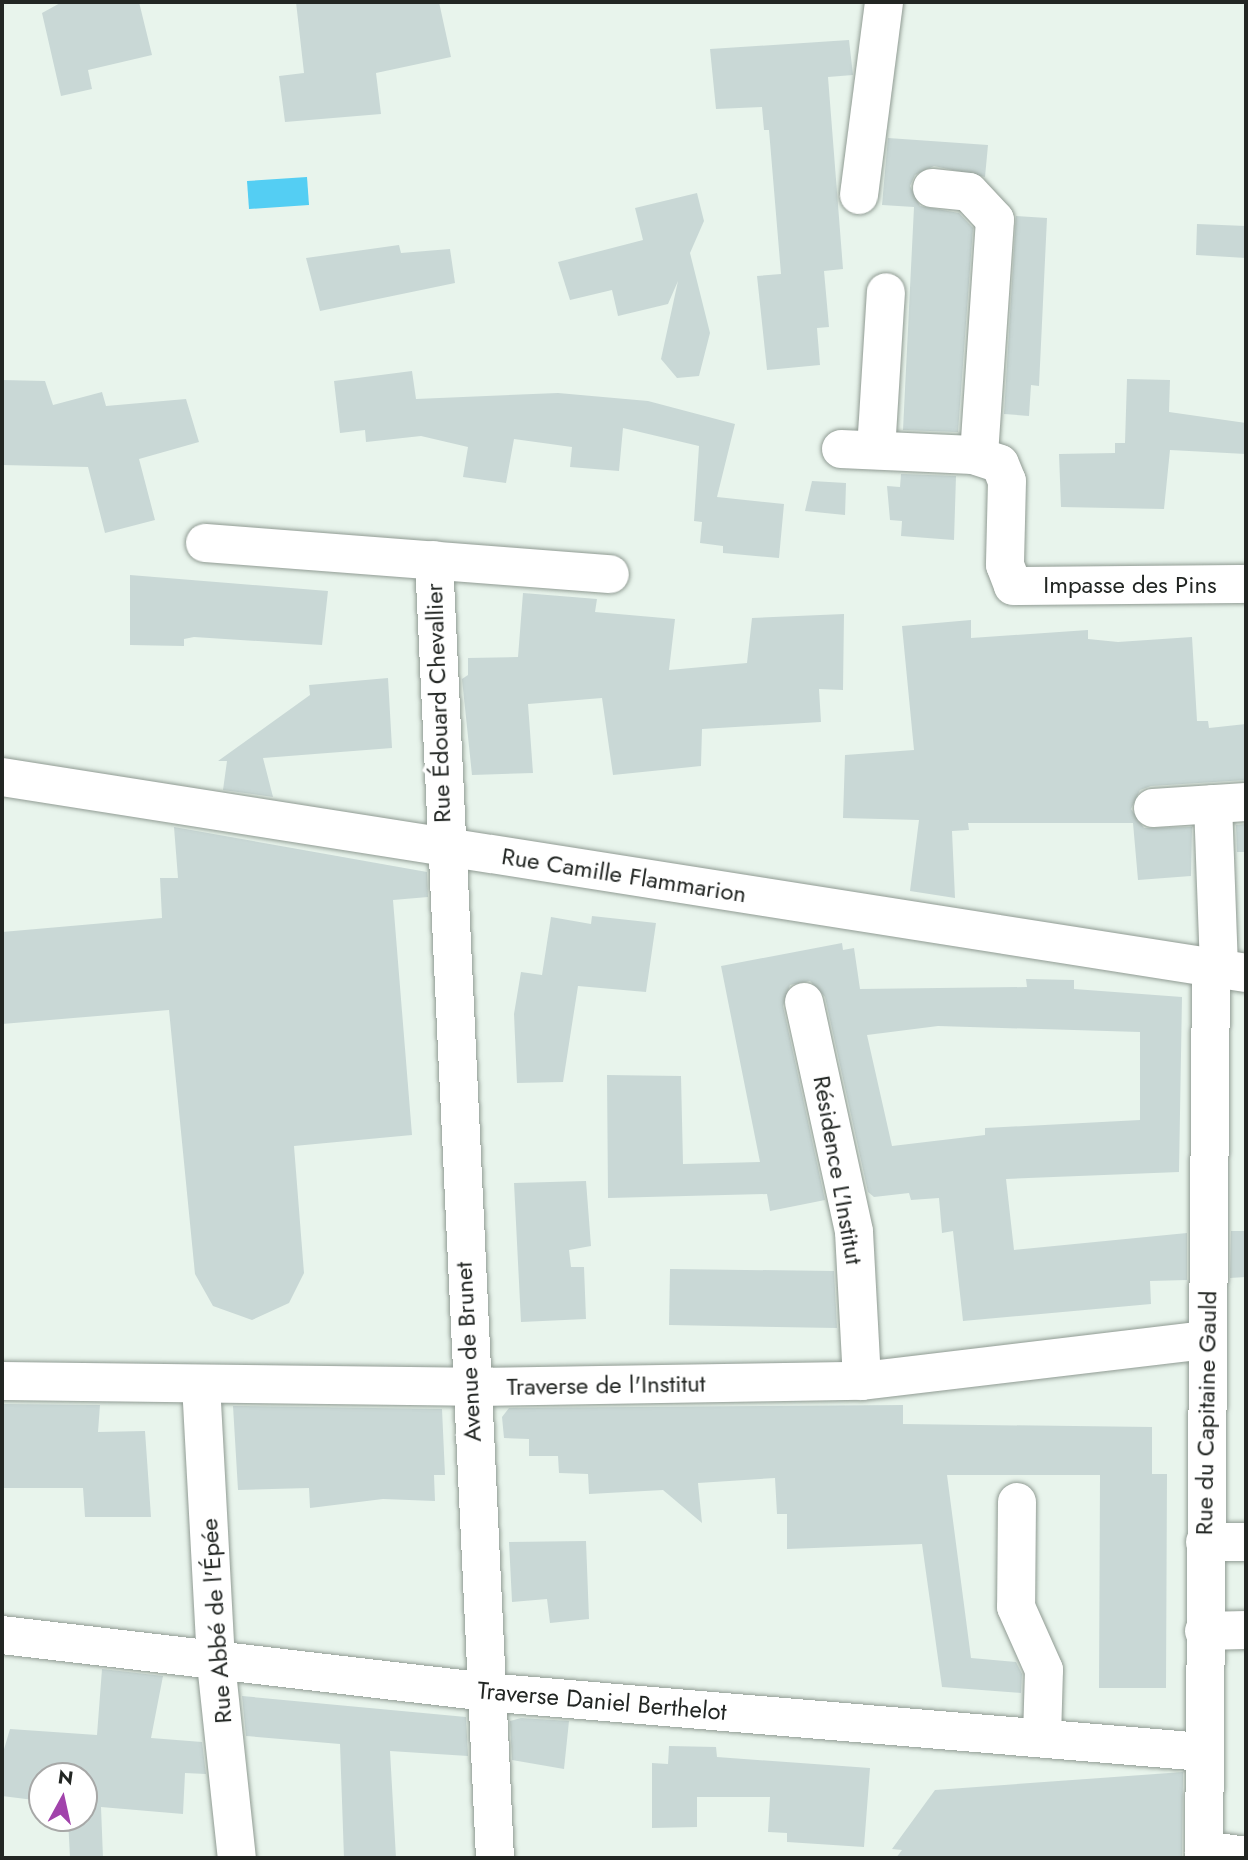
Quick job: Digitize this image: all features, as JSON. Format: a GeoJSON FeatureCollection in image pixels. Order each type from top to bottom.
{"type":"FeatureCollection","features":[{"type":"Feature","properties":{"kind":"street"},"geometry":{"type":"LineString","coordinates":[[859,195],[884,2]]}},
{"type":"Feature","properties":{"kind":"street"},"geometry":{"type":"LineString","coordinates":[[886,292],[858,449],[979,456],[995,220],[969,192],[932,188]]}},
{"type":"Feature","properties":{"kind":"street","name":"Impasse des Pins"},"geometry":{"type":"LineString","coordinates":[[979,456],[1000,464],[1007,481],[1004,565],[1013,586],[1246,584]]}},
{"type":"Feature","properties":{"kind":"street","name":"Rue Édouard Chevallier"},"geometry":{"type":"LineString","coordinates":[[205,543],[610,574]]}},
{"type":"Feature","properties":{"kind":"street","name":"Rue Édouard Chevallier"},"geometry":{"type":"LineString","coordinates":[[433,560],[443,846]]}},
{"type":"Feature","properties":{"kind":"street","name":"Rue Camille Flammarion"},"geometry":{"type":"LineString","coordinates":[[2,777],[1225,970]]}},
{"type":"Feature","properties":{"kind":"street"},"geometry":{"type":"LineString","coordinates":[[1153,808],[1230,803]]}},
{"type":"Feature","properties":{"kind":"street","name":"Rue du Capitaine Gauld"},"geometry":{"type":"LineString","coordinates":[[1204,1854],[1207,1340],[1225,970],[1230,803]]}},
{"type":"Feature","properties":{"kind":"street","name":"Avenue de Brunet"},"geometry":{"type":"LineString","coordinates":[[443,846],[495,1858]]}},
{"type":"Feature","properties":{"kind":"street","name":"Résidence L'Institut"},"geometry":{"type":"LineString","coordinates":[[804,1002],[854,1232],[862,1381]]}},
{"type":"Feature","properties":{"kind":"street","name":"Traverse de l'Institut"},"geometry":{"type":"LineString","coordinates":[[2,1381],[470,1387],[862,1381],[1207,1340]]}},
{"type":"Feature","properties":{"kind":"street","name":"Rue Abbé de l'Épée"},"geometry":{"type":"LineString","coordinates":[[201,1384],[216,1663],[237,1858]]}},
{"type":"Feature","properties":{"kind":"street"},"geometry":{"type":"LineString","coordinates":[[1017,1502],[1016,1607],[1044,1670],[1042,1738]]}},
{"type":"Feature","properties":{"kind":"street"},"geometry":{"type":"LineString","coordinates":[[1205,1542],[1246,1542]]}},
{"type":"Feature","properties":{"kind":"street"},"geometry":{"type":"LineString","coordinates":[[1204,1631],[1246,1630]]}},
{"type":"Feature","properties":{"kind":"street","name":"Traverse Daniel Berthelot"},"geometry":{"type":"LineString","coordinates":[[2,1635],[216,1663],[485,1692],[1203,1752]]}},
{"type":"Feature","properties":{"kind":"street"},"geometry":{"type":"LineString","coordinates":[[1204,1854],[1246,1856]]}},
{"type":"Feature","properties":{"kind":"water"},"geometry":{"type":"Polygon","coordinates":[[[307,177],[309,205],[249,209],[247,181],[307,177]]]}},
{"type":"Feature","properties":{"kind":"building"},"geometry":{"type":"Polygon","coordinates":[[[62,2],[139,2],[152,55],[88,70],[92,89],[61,96],[42,13],[62,2]]]}},
{"type":"Feature","properties":{"kind":"building"},"geometry":{"type":"Polygon","coordinates":[[[296,2],[439,2],[451,57],[376,73],[381,114],[285,122],[279,76],[304,73],[296,2]]]}},
{"type":"Feature","properties":{"kind":"building"},"geometry":{"type":"Polygon","coordinates":[[[849,40],[853,75],[828,77],[843,269],[824,271],[829,327],[817,328],[820,365],[767,370],[757,276],[781,274],[769,130],[764,130],[762,107],[716,109],[710,49],[849,40]]]}},
{"type":"Feature","properties":{"kind":"building"},"geometry":{"type":"Polygon","coordinates":[[[888,138],[988,145],[985,177],[934,166],[915,175],[910,186],[920,206],[959,213],[973,228],[958,432],[903,430],[914,207],[882,205],[888,138]]]}},
{"type":"Feature","properties":{"kind":"building"},"geometry":{"type":"Polygon","coordinates":[[[697,193],[704,221],[690,253],[710,333],[699,376],[677,378],[661,359],[678,281],[668,304],[618,316],[612,290],[570,300],[558,262],[643,240],[635,208],[697,193]]]}},
{"type":"Feature","properties":{"kind":"building"},"geometry":{"type":"Polygon","coordinates":[[[1016,216],[1047,218],[1039,386],[1031,385],[1029,416],[1004,414],[1016,216]]]}},
{"type":"Feature","properties":{"kind":"building"},"geometry":{"type":"Polygon","coordinates":[[[1197,224],[1246,226],[1246,258],[1196,255],[1197,224]]]}},
{"type":"Feature","properties":{"kind":"building"},"geometry":{"type":"Polygon","coordinates":[[[399,245],[401,253],[450,249],[455,283],[320,311],[306,258],[399,245]]]}},
{"type":"Feature","properties":{"kind":"building"},"geometry":{"type":"Polygon","coordinates":[[[412,371],[416,399],[558,393],[648,401],[735,424],[717,497],[784,504],[779,558],[723,553],[723,546],[700,543],[702,522],[694,521],[699,446],[623,428],[619,471],[570,467],[572,447],[514,439],[506,483],[463,477],[468,447],[421,436],[366,442],[365,430],[340,433],[334,381],[412,371]]]}},
{"type":"Feature","properties":{"kind":"building"},"geometry":{"type":"Polygon","coordinates":[[[1127,379],[1170,380],[1169,412],[1246,423],[1246,454],[1170,450],[1164,509],[1061,507],[1059,454],[1115,453],[1115,443],[1125,443],[1127,379]]]}},
{"type":"Feature","properties":{"kind":"building"},"geometry":{"type":"Polygon","coordinates":[[[2,380],[45,381],[53,405],[102,392],[106,406],[186,399],[199,442],[139,459],[155,520],[105,533],[88,467],[2,465],[2,380]]]}},
{"type":"Feature","properties":{"kind":"building"},"geometry":{"type":"Polygon","coordinates":[[[901,474],[956,476],[954,540],[901,536],[902,521],[890,520],[887,486],[900,487],[901,474]]]}},
{"type":"Feature","properties":{"kind":"building"},"geometry":{"type":"Polygon","coordinates":[[[812,481],[846,483],[845,515],[805,511],[812,481]]]}},
{"type":"Feature","properties":{"kind":"building"},"geometry":{"type":"Polygon","coordinates":[[[130,575],[328,591],[322,645],[194,637],[184,639],[184,646],[130,645],[130,575]]]}},
{"type":"Feature","properties":{"kind":"building"},"geometry":{"type":"Polygon","coordinates":[[[523,593],[597,599],[595,612],[675,619],[669,670],[747,663],[752,618],[844,614],[843,690],[819,689],[821,722],[702,729],[701,766],[613,775],[602,698],[528,704],[533,773],[472,775],[462,679],[468,675],[468,658],[518,657],[523,593]]]}},
{"type":"Feature","properties":{"kind":"building"},"geometry":{"type":"Polygon","coordinates":[[[971,620],[971,638],[1088,630],[1088,639],[1118,642],[1192,637],[1197,721],[1208,721],[1209,728],[1246,724],[1246,780],[1151,786],[1140,790],[1131,809],[1144,828],[1192,827],[1191,876],[1138,880],[1133,823],[968,823],[969,830],[952,831],[955,898],[910,891],[919,820],[843,818],[845,755],[914,750],[902,626],[971,620]]]}},
{"type":"Feature","properties":{"kind":"building"},"geometry":{"type":"Polygon","coordinates":[[[388,678],[392,748],[263,758],[273,797],[223,790],[227,761],[218,761],[310,695],[309,685],[388,678]]]}},
{"type":"Feature","properties":{"kind":"building"},"geometry":{"type":"Polygon","coordinates":[[[1246,824],[1246,852],[1237,852],[1236,825],[1246,824]]]}},
{"type":"Feature","properties":{"kind":"building"},"geometry":{"type":"Polygon","coordinates":[[[174,827],[427,872],[428,897],[393,900],[412,1135],[294,1146],[304,1273],[289,1303],[252,1320],[213,1306],[195,1274],[169,1010],[2,1024],[2,932],[162,918],[160,878],[178,878],[174,827]]]}},
{"type":"Feature","properties":{"kind":"building"},"geometry":{"type":"Polygon","coordinates":[[[592,916],[656,923],[646,992],[578,986],[563,1082],[517,1083],[514,1014],[521,972],[542,975],[551,917],[591,924],[592,916]]]}},
{"type":"Feature","properties":{"kind":"building"},"geometry":{"type":"Polygon","coordinates":[[[842,943],[843,950],[854,948],[860,989],[1027,987],[1026,979],[1074,980],[1074,989],[1182,997],[1179,1172],[1006,1179],[1014,1250],[1187,1233],[1187,1280],[1150,1281],[1151,1304],[963,1321],[953,1231],[942,1233],[939,1198],[911,1200],[909,1193],[874,1197],[868,1192],[825,997],[810,981],[790,985],[783,1006],[825,1200],[770,1211],[767,1194],[608,1198],[607,1075],[681,1076],[683,1164],[760,1162],[721,966],[842,943]],[[938,1026],[867,1035],[892,1146],[985,1135],[985,1128],[1140,1120],[1140,1032],[938,1026]]]}},
{"type":"Feature","properties":{"kind":"building"},"geometry":{"type":"Polygon","coordinates":[[[586,1181],[591,1246],[569,1250],[571,1267],[584,1267],[586,1319],[521,1322],[514,1183],[586,1181]]]}},
{"type":"Feature","properties":{"kind":"building"},"geometry":{"type":"Polygon","coordinates":[[[1231,1231],[1246,1231],[1246,1277],[1230,1278],[1231,1231]]]}},
{"type":"Feature","properties":{"kind":"building"},"geometry":{"type":"Polygon","coordinates":[[[670,1269],[834,1271],[837,1328],[669,1325],[670,1269]]]}},
{"type":"Feature","properties":{"kind":"building"},"geometry":{"type":"Polygon","coordinates":[[[2,1404],[100,1405],[98,1432],[145,1431],[151,1517],[85,1517],[83,1488],[2,1488],[2,1404]]]}},
{"type":"Feature","properties":{"kind":"building"},"geometry":{"type":"Polygon","coordinates":[[[903,1405],[903,1424],[1152,1427],[1152,1474],[1167,1474],[1166,1688],[1099,1688],[1100,1475],[947,1475],[971,1658],[1016,1662],[1022,1674],[1021,1693],[942,1687],[922,1544],[787,1549],[787,1514],[777,1514],[775,1478],[698,1483],[702,1523],[663,1490],[589,1494],[588,1474],[559,1473],[558,1456],[529,1456],[529,1439],[504,1438],[502,1417],[509,1408],[903,1405]]]}},
{"type":"Feature","properties":{"kind":"building"},"geometry":{"type":"Polygon","coordinates":[[[233,1406],[442,1409],[445,1475],[434,1475],[435,1501],[383,1499],[310,1508],[309,1488],[238,1490],[233,1406]]]}},
{"type":"Feature","properties":{"kind":"building"},"geometry":{"type":"Polygon","coordinates":[[[586,1541],[589,1619],[550,1623],[547,1599],[512,1602],[509,1542],[586,1541]]]}},
{"type":"Feature","properties":{"kind":"building"},"geometry":{"type":"Polygon","coordinates":[[[102,1669],[163,1676],[151,1738],[202,1742],[206,1774],[185,1773],[183,1814],[101,1807],[103,1858],[70,1858],[69,1832],[98,1832],[98,1762],[28,1762],[28,1799],[2,1796],[2,1756],[10,1729],[97,1735],[102,1669]]]}},
{"type":"Feature","properties":{"kind":"building"},"geometry":{"type":"Polygon","coordinates":[[[242,1696],[466,1717],[468,1756],[390,1751],[396,1858],[344,1858],[340,1744],[246,1736],[242,1696]]]}},
{"type":"Feature","properties":{"kind":"building"},"geometry":{"type":"Polygon","coordinates":[[[521,1718],[569,1721],[564,1769],[512,1760],[510,1721],[521,1718]]]}},
{"type":"Feature","properties":{"kind":"building"},"geometry":{"type":"Polygon","coordinates":[[[669,1746],[716,1747],[717,1757],[870,1768],[864,1847],[787,1842],[787,1833],[768,1832],[770,1797],[697,1797],[697,1827],[652,1828],[652,1763],[668,1764],[669,1746]]]}},
{"type":"Feature","properties":{"kind":"building"},"geometry":{"type":"Polygon","coordinates":[[[1183,1772],[1182,1858],[896,1858],[902,1850],[892,1849],[935,1790],[1183,1772]]]}}]}
